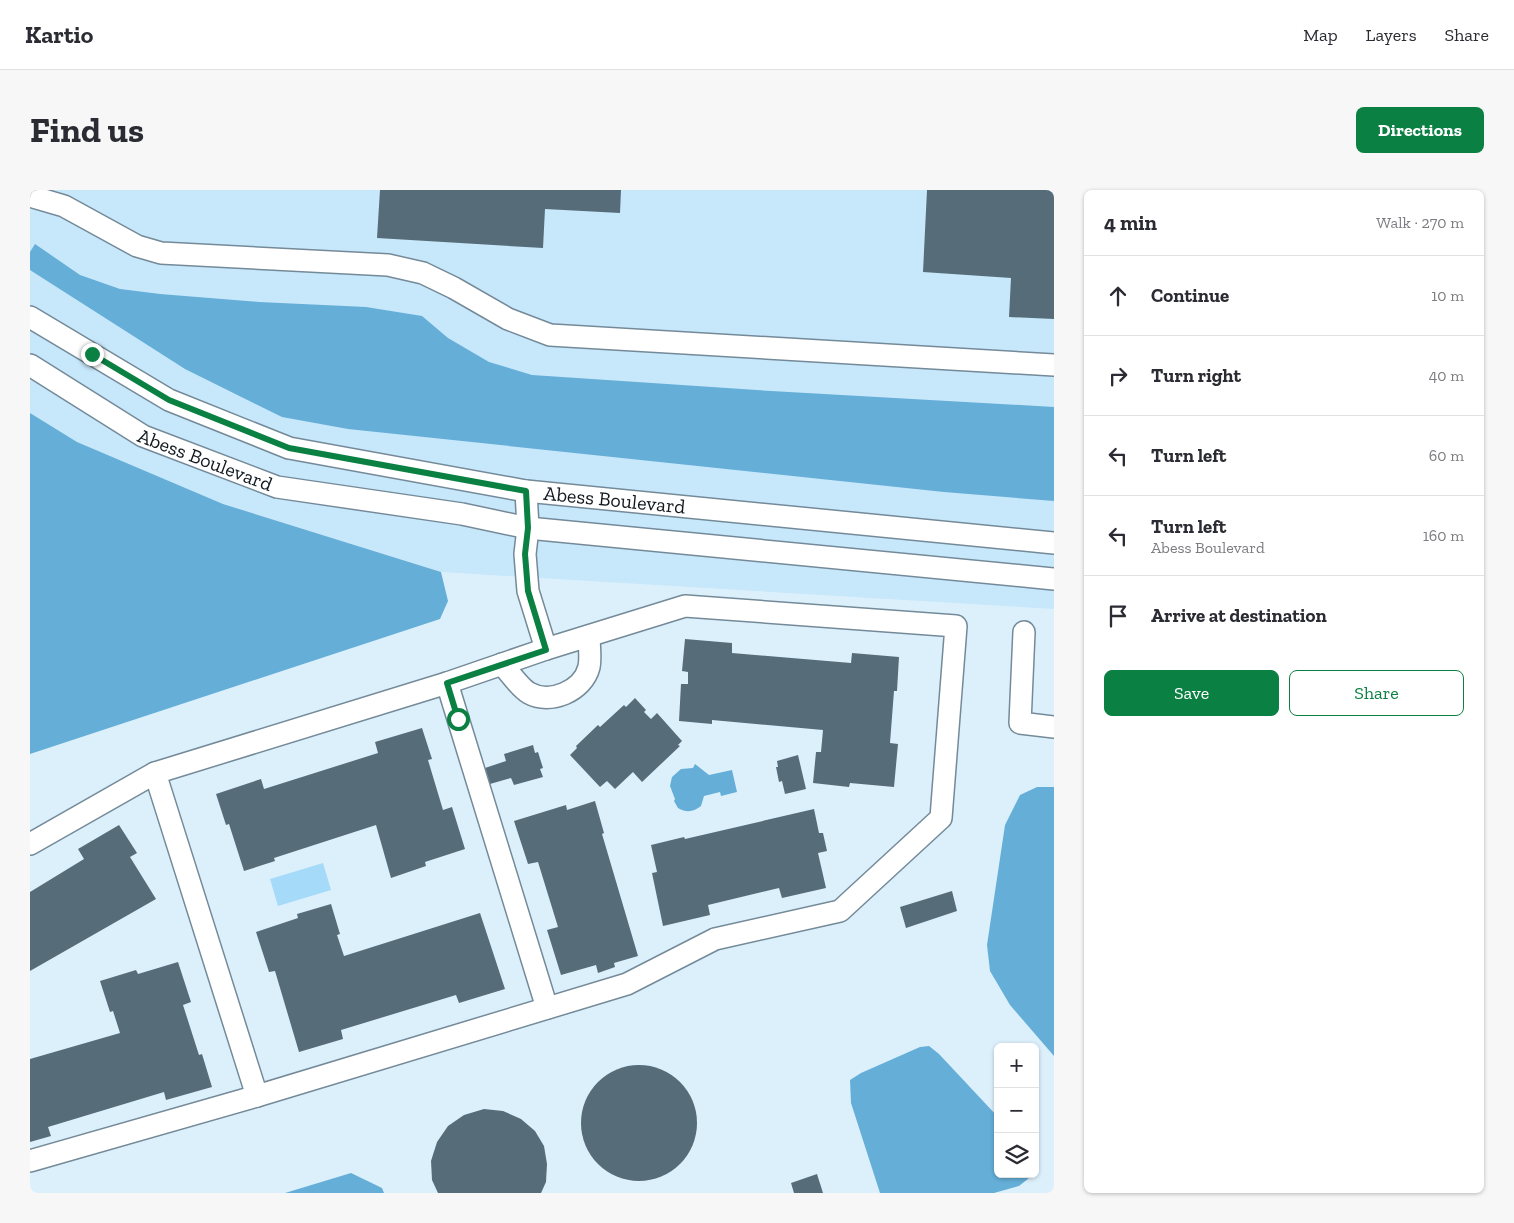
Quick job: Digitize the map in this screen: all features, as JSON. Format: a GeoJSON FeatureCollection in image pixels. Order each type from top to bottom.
{"type":"FeatureCollection","features":[{"type":"Feature","properties":{"kind":"street"},"geometry":{"type":"LineString","coordinates":[[30,196],[64,206],[136,246],[161,253],[388,266],[422,274],[454,288],[508,319],[550,335],[1054,365]]}},
{"type":"Feature","properties":{"kind":"street","name":"Abess Boulevard"},"geometry":{"type":"LineString","coordinates":[[30,317],[169,400],[289,448],[526,491],[1054,543]]}},
{"type":"Feature","properties":{"kind":"street","name":"Abess Boulevard"},"geometry":{"type":"LineString","coordinates":[[30,365],[143,436],[277,487],[462,514],[528,528],[1054,579]]}},
{"type":"Feature","properties":{"kind":"street"},"geometry":{"type":"LineString","coordinates":[[526,491],[528,528],[525,554],[528,591],[546,650]]}},
{"type":"Feature","properties":{"kind":"street"},"geometry":{"type":"LineString","coordinates":[[30,844],[155,773],[447,683],[686,606],[956,626],[941,818],[840,911],[715,939],[627,984],[257,1096],[30,1162]]}},
{"type":"Feature","properties":{"kind":"street"},"geometry":{"type":"LineString","coordinates":[[1024,632],[1020,724],[1054,727]]}},
{"type":"Feature","properties":{"kind":"street"},"geometry":{"type":"LineString","coordinates":[[502,664],[528,692],[544,697],[563,695],[579,685],[589,667],[589,636]]}},
{"type":"Feature","properties":{"kind":"street"},"geometry":{"type":"LineString","coordinates":[[447,683],[547,1008]]}},
{"type":"Feature","properties":{"kind":"street"},"geometry":{"type":"LineString","coordinates":[[155,773],[257,1096]]}},
{"type":"Feature","properties":{"kind":"shaded area"},"geometry":{"type":"Polygon","coordinates":[[[30,190],[1054,190],[1054,609],[441,572],[223,504],[77,442],[30,413],[30,190]]]}},
{"type":"Feature","properties":{"kind":"shaded area"},"geometry":{"type":"Polygon","coordinates":[[[35,244],[80,275],[120,289],[259,302],[366,307],[422,316],[448,338],[489,362],[532,375],[1054,407],[1054,501],[944,492],[348,429],[282,417],[185,369],[30,270],[30,252],[35,244]]]}},
{"type":"Feature","properties":{"kind":"shaded area"},"geometry":{"type":"Polygon","coordinates":[[[30,413],[77,442],[223,504],[441,572],[448,601],[440,619],[30,754],[30,413]]]}},
{"type":"Feature","properties":{"kind":"shaded area"},"geometry":{"type":"Polygon","coordinates":[[[695,764],[709,775],[732,770],[737,792],[721,796],[720,792],[704,796],[701,806],[693,811],[684,811],[678,808],[670,786],[672,777],[681,769],[693,768],[695,764]]]}},
{"type":"Feature","properties":{"kind":"shaded area"},"geometry":{"type":"Polygon","coordinates":[[[1037,787],[1054,787],[1054,1056],[1010,1005],[990,971],[987,945],[1005,825],[1020,795],[1037,787]]]}},
{"type":"Feature","properties":{"kind":"shaded area"},"geometry":{"type":"Polygon","coordinates":[[[323,863],[331,890],[278,906],[270,879],[323,863]]]}},
{"type":"Feature","properties":{"kind":"shaded area"},"geometry":{"type":"Polygon","coordinates":[[[929,1046],[939,1054],[994,1113],[994,1178],[1029,1178],[1019,1186],[994,1193],[880,1193],[851,1103],[850,1080],[861,1073],[920,1047],[929,1046]]]}},
{"type":"Feature","properties":{"kind":"shaded area"},"geometry":{"type":"Polygon","coordinates":[[[351,1173],[382,1188],[384,1193],[285,1193],[351,1173]]]}},
{"type":"Feature","properties":{"kind":"building"},"geometry":{"type":"Polygon","coordinates":[[[380,190],[621,190],[620,213],[545,209],[543,248],[377,238],[380,190]]]}},
{"type":"Feature","properties":{"kind":"building"},"geometry":{"type":"Polygon","coordinates":[[[927,190],[1054,190],[1054,319],[1009,317],[1011,278],[923,272],[927,190]]]}},
{"type":"Feature","properties":{"kind":"building"},"geometry":{"type":"Polygon","coordinates":[[[685,639],[732,643],[732,653],[851,663],[852,653],[899,657],[897,691],[894,691],[890,743],[898,744],[894,787],[850,783],[849,787],[813,783],[816,752],[821,752],[823,730],[712,720],[712,724],[679,721],[681,684],[688,684],[688,672],[682,671],[685,639]]]}},
{"type":"Feature","properties":{"kind":"building"},"geometry":{"type":"Polygon","coordinates":[[[635,698],[651,719],[657,713],[682,741],[678,745],[680,746],[642,782],[633,772],[615,789],[607,781],[600,787],[570,755],[577,748],[576,746],[598,725],[600,727],[624,705],[626,707],[635,698]]]}},
{"type":"Feature","properties":{"kind":"building"},"geometry":{"type":"Polygon","coordinates":[[[422,728],[432,759],[428,760],[443,810],[452,807],[465,849],[425,862],[426,866],[391,878],[376,825],[274,858],[275,861],[244,871],[229,824],[226,825],[216,794],[261,779],[264,789],[378,753],[375,742],[422,728]]]}},
{"type":"Feature","properties":{"kind":"building"},"geometry":{"type":"Polygon","coordinates":[[[533,745],[535,753],[538,752],[543,768],[540,769],[543,777],[514,785],[511,778],[490,784],[485,768],[506,761],[504,754],[533,745]]]}},
{"type":"Feature","properties":{"kind":"building"},"geometry":{"type":"Polygon","coordinates":[[[798,755],[806,789],[785,794],[782,781],[779,782],[776,767],[778,767],[777,761],[798,755]]]}},
{"type":"Feature","properties":{"kind":"building"},"geometry":{"type":"Polygon","coordinates":[[[595,801],[604,833],[602,834],[638,956],[614,963],[615,967],[598,973],[596,965],[561,975],[547,930],[558,927],[538,862],[528,864],[514,821],[566,805],[567,810],[595,801]]]}},
{"type":"Feature","properties":{"kind":"building"},"geometry":{"type":"Polygon","coordinates":[[[814,809],[819,833],[823,833],[827,851],[818,853],[826,888],[782,898],[779,888],[708,905],[710,915],[663,926],[652,873],[657,872],[651,845],[814,809]]]}},
{"type":"Feature","properties":{"kind":"building"},"geometry":{"type":"Polygon","coordinates":[[[119,825],[137,853],[130,857],[156,899],[30,971],[30,892],[84,859],[78,849],[119,825]]]}},
{"type":"Feature","properties":{"kind":"building"},"geometry":{"type":"Polygon","coordinates":[[[952,891],[957,911],[906,928],[900,907],[952,891]]]}},
{"type":"Feature","properties":{"kind":"building"},"geometry":{"type":"Polygon","coordinates":[[[331,904],[340,934],[337,935],[344,956],[480,913],[505,989],[459,1003],[456,995],[341,1030],[343,1039],[299,1052],[275,971],[269,972],[256,932],[298,918],[297,914],[331,904]]]}},
{"type":"Feature","properties":{"kind":"building"},"geometry":{"type":"Polygon","coordinates":[[[178,962],[191,1002],[183,1005],[199,1055],[202,1054],[212,1087],[166,1100],[164,1092],[48,1127],[51,1136],[30,1142],[30,1059],[120,1033],[113,1011],[110,1012],[100,981],[136,970],[138,974],[178,962]]]}},
{"type":"Feature","properties":{"kind":"building"},"geometry":{"type":"Polygon","coordinates":[[[639,1065],[661,1070],[680,1082],[692,1101],[697,1123],[692,1145],[680,1164],[661,1176],[639,1181],[617,1176],[598,1164],[586,1145],[581,1123],[586,1101],[598,1082],[617,1070],[639,1065]]]}},
{"type":"Feature","properties":{"kind":"building"},"geometry":{"type":"Polygon","coordinates":[[[484,1109],[503,1111],[521,1119],[535,1131],[544,1146],[547,1164],[546,1182],[541,1193],[438,1193],[432,1180],[431,1161],[437,1142],[448,1126],[464,1115],[484,1109]]]}},
{"type":"Feature","properties":{"kind":"building"},"geometry":{"type":"Polygon","coordinates":[[[817,1174],[823,1193],[794,1193],[791,1183],[817,1174]]]}},
{"type":"Feature","properties":{"kind":"route"},"geometry":{"type":"LineString","coordinates":[[92,354],[169,400],[289,448],[526,491],[528,528],[525,554],[528,591],[546,650],[447,683],[458,719]]}}]}
